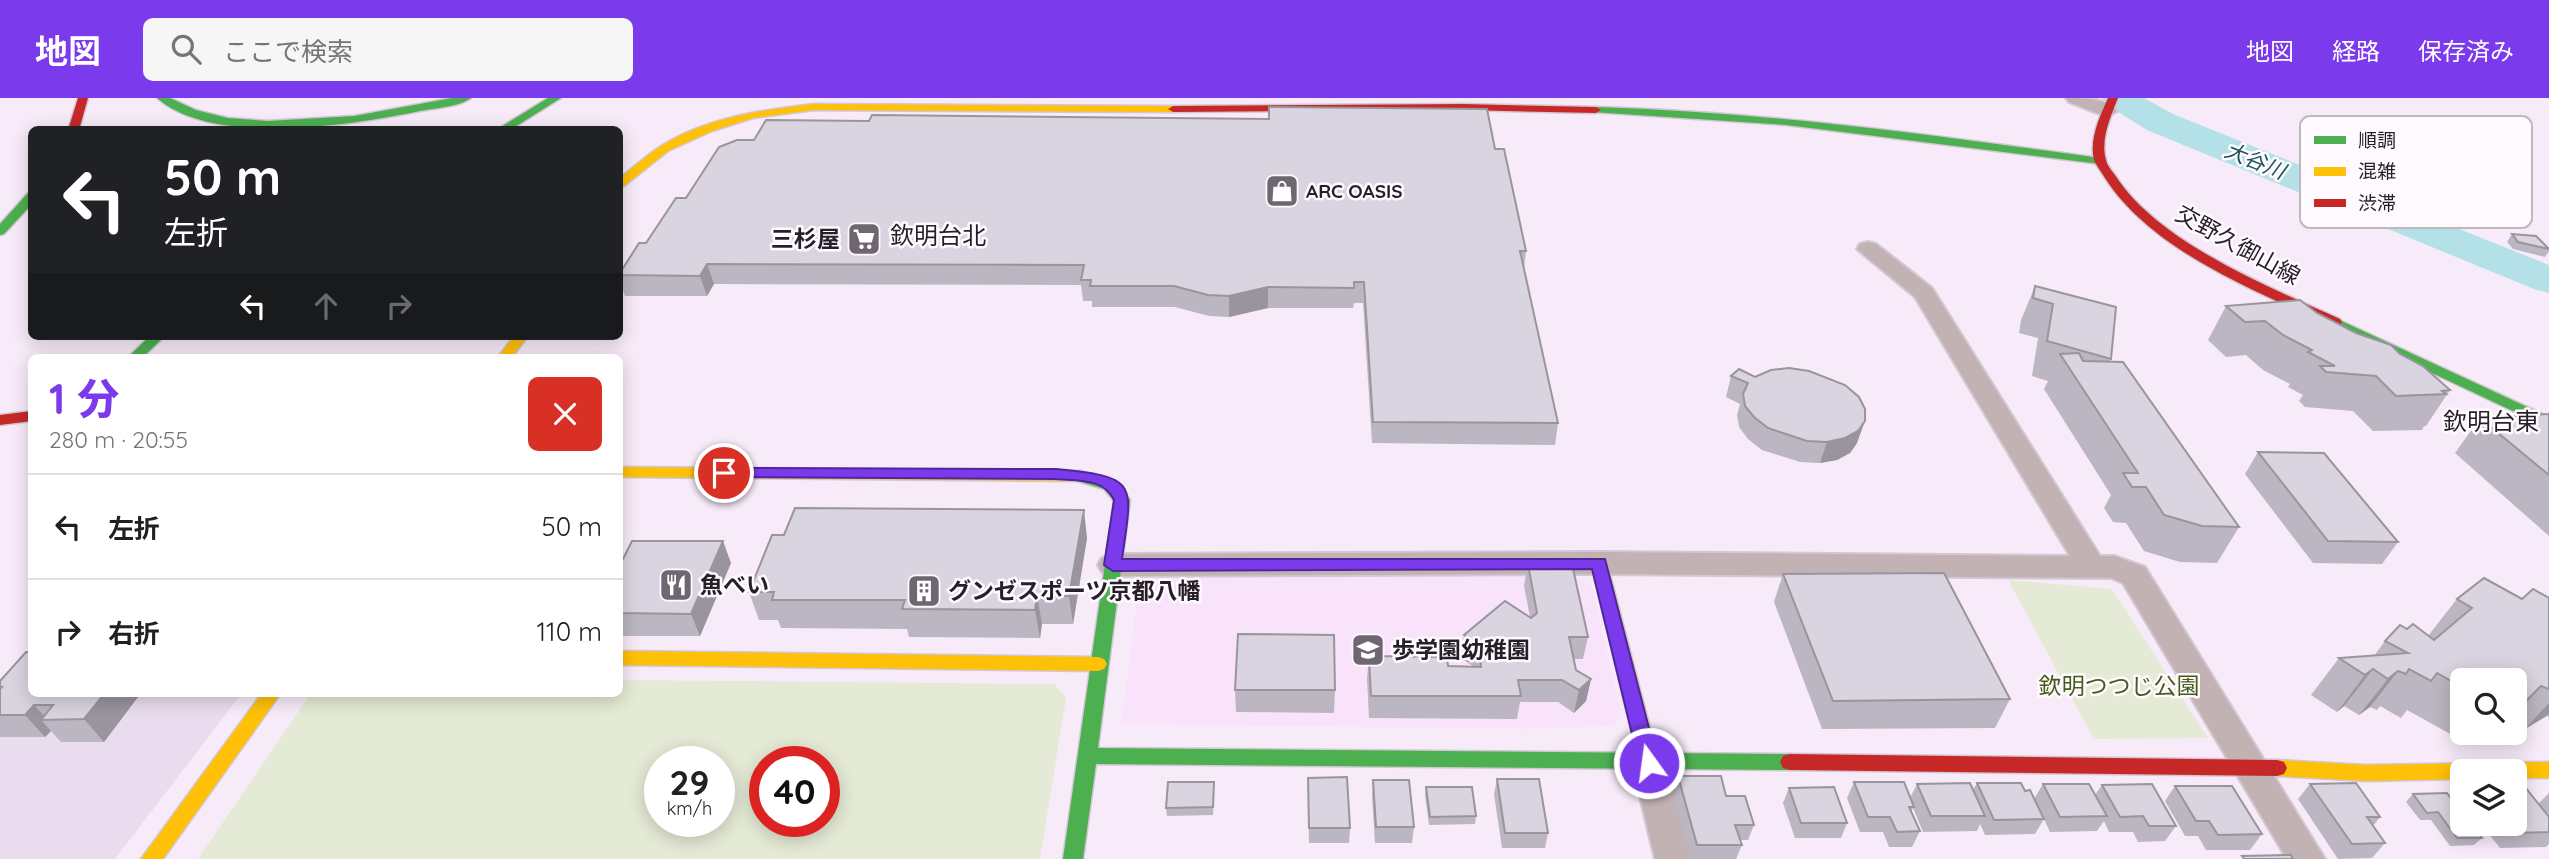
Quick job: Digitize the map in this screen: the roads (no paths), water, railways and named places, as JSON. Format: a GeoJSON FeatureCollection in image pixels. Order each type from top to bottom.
{"type":"FeatureCollection","features":[{"type":"Feature","properties":{"kind":"main road"},"geometry":{"type":"LineString","coordinates":[[74,126],[83,98]]}},
{"type":"Feature","properties":{"kind":"main road"},"geometry":{"type":"LineString","coordinates":[[162,98],[195,114],[270,124],[370,119],[466,98]]}},
{"type":"Feature","properties":{"kind":"main road"},"geometry":{"type":"LineString","coordinates":[[508,126],[556,98]]}},
{"type":"Feature","properties":{"kind":"main road"},"geometry":{"type":"LineString","coordinates":[[623,180],[645,161],[686,138],[784,103],[1463,107],[1664,111],[1853,128],[2100,161],[2099,138],[2110,105]]}},
{"type":"Feature","properties":{"kind":"main road","name":"交野久御山線"},"geometry":{"type":"LineString","coordinates":[[2100,161],[2126,197],[2155,224],[2197,254],[2242,279],[2549,423]]}},
{"type":"Feature","properties":{"kind":"main road"},"geometry":{"type":"LineString","coordinates":[[0,231],[28,200]]}},
{"type":"Feature","properties":{"kind":"main road"},"geometry":{"type":"LineString","coordinates":[[138,354],[154,340]]}},
{"type":"Feature","properties":{"kind":"main road"},"geometry":{"type":"LineString","coordinates":[[507,354],[518,340]]}},
{"type":"Feature","properties":{"kind":"main road"},"geometry":{"type":"LineString","coordinates":[[0,420],[28,416]]}},
{"type":"Feature","properties":{"kind":"main road"},"geometry":{"type":"LineString","coordinates":[[623,472],[1056,474],[1100,478],[1116,487],[1122,500],[1073,859]]}},
{"type":"Feature","properties":{"kind":"main road"},"geometry":{"type":"LineString","coordinates":[[1599,563],[1649,763]]}},
{"type":"Feature","properties":{"kind":"main road"},"geometry":{"type":"LineString","coordinates":[[623,658],[1098,664]]}},
{"type":"Feature","properties":{"kind":"main road"},"geometry":{"type":"LineString","coordinates":[[151,859],[269,697]]}},
{"type":"Feature","properties":{"kind":"main road"},"geometry":{"type":"LineString","coordinates":[[1088,756],[1300,756],[1649,763],[2248,766],[2366,774],[2549,770]]}},
{"type":"Feature","properties":{"kind":"street"},"geometry":{"type":"LineString","coordinates":[[2076,98],[2110,105]]}},
{"type":"Feature","properties":{"kind":"street"},"geometry":{"type":"LineString","coordinates":[[1868,249],[1924,293],[2092,568]]}},
{"type":"Feature","properties":{"kind":"street"},"geometry":{"type":"LineString","coordinates":[[1113,565],[1599,563],[2114,567],[2134,575],[2307,859]]}},
{"type":"Feature","properties":{"kind":"street"},"geometry":{"type":"LineString","coordinates":[[1649,763],[1673,859]]}},
{"type":"Feature","properties":{"kind":"waterway","name":"大谷川"},"geometry":{"type":"LineString","coordinates":[[2119,98],[2160,122],[2300,179]]}},
{"type":"Feature","properties":{"kind":"waterway","name":"大谷川"},"geometry":{"type":"LineString","coordinates":[[2421,228],[2549,280]]}},
{"type":"Feature","properties":{"kind":"place","name":"ARC OASIS"},"geometry":{"type":"Point","coordinates":[1282,191]}},
{"type":"Feature","properties":{"kind":"place","name":"三杉屋"},"geometry":{"type":"Point","coordinates":[864,239]}},
{"type":"Feature","properties":{"kind":"place","name":"魚べい"},"geometry":{"type":"Point","coordinates":[676,585]}},
{"type":"Feature","properties":{"kind":"place","name":"グンゼスポーツ京都八幡"},"geometry":{"type":"Point","coordinates":[924,591]}},
{"type":"Feature","properties":{"kind":"place","name":"歩学園幼稚園"},"geometry":{"type":"Point","coordinates":[1368,650]}},
{"type":"Feature","properties":{"kind":"district","name":"欽明台北"},"geometry":{"type":"Point","coordinates":[938,236]}},
{"type":"Feature","properties":{"kind":"district","name":"欽明台東"},"geometry":{"type":"Point","coordinates":[2491,422]}},
{"type":"Feature","properties":{"kind":"park label","name":"欽明つつじ公園"},"geometry":{"type":"Point","coordinates":[2119,686]}}]}
